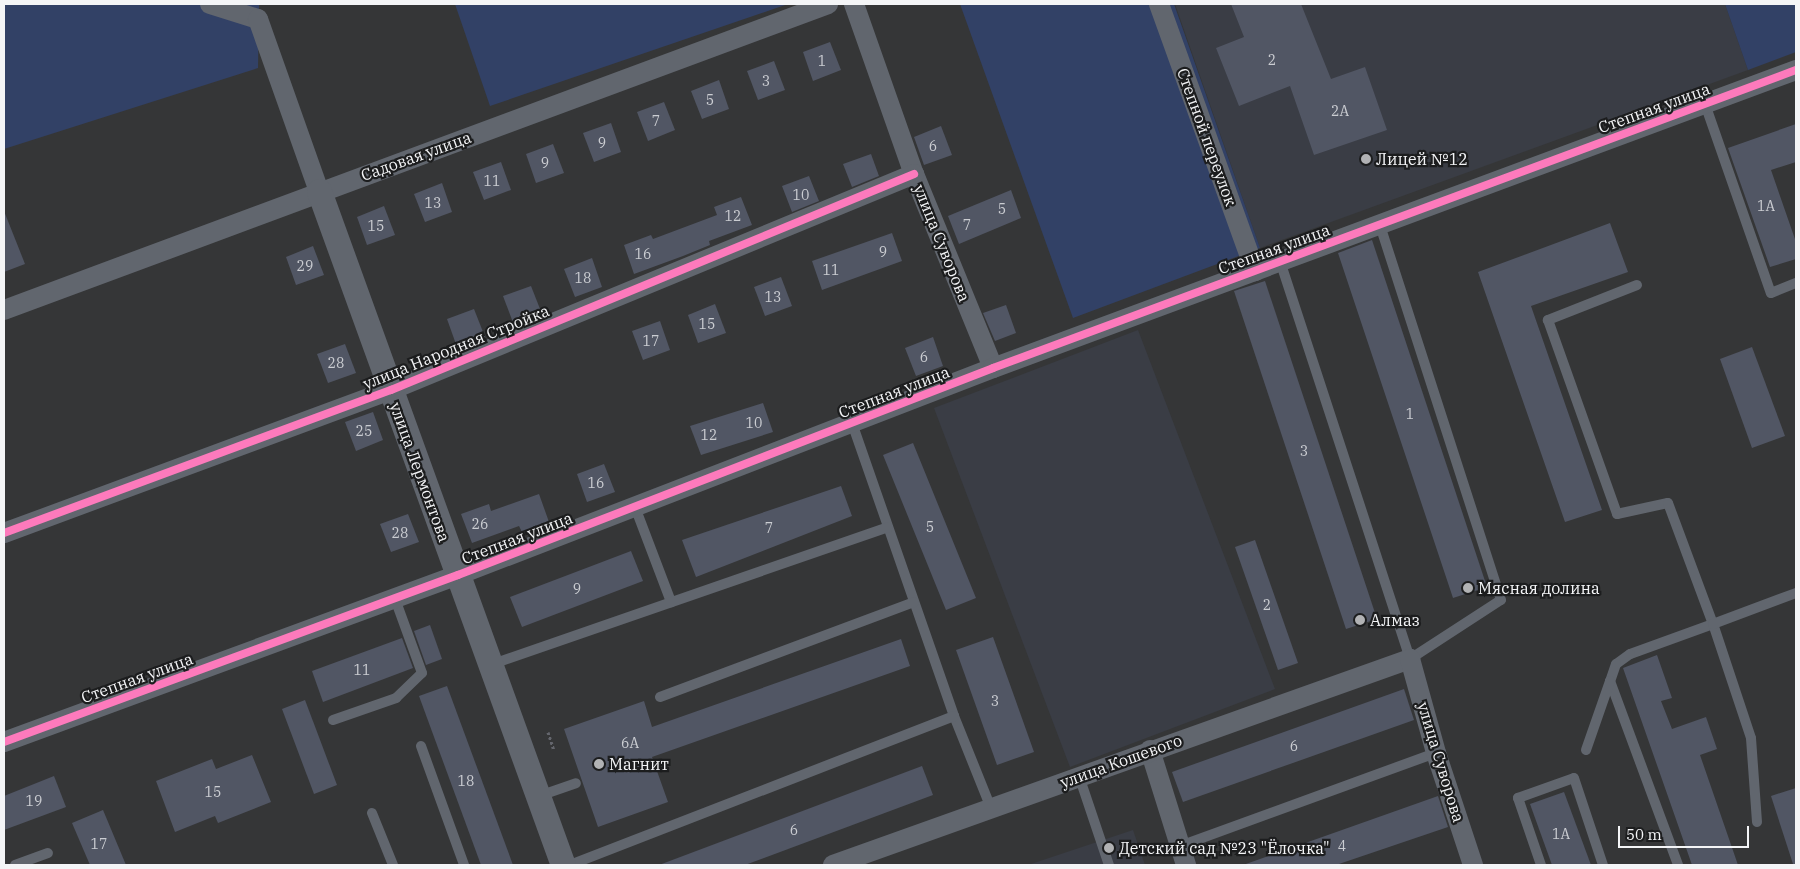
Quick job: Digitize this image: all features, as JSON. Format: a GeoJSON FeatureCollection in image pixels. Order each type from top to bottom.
{"type":"FeatureCollection","features":[{"type":"Feature","properties":{"kind":"street"},"geometry":{"type":"LineString","coordinates":[[210,4],[258,19],[319,192]]}},
{"type":"Feature","properties":{"kind":"street","name":"Садовая улица"},"geometry":{"type":"LineString","coordinates":[[4,310],[828,4]]}},
{"type":"Feature","properties":{"kind":"street","name":"улица Суворова"},"geometry":{"type":"LineString","coordinates":[[854,4],[914,174],[993,368]]}},
{"type":"Feature","properties":{"kind":"street","name":"Степной переулок"},"geometry":{"type":"LineString","coordinates":[[1159,4],[1255,271]]}},
{"type":"Feature","properties":{"kind":"street","name":"Степная улица"},"geometry":{"type":"LineString","coordinates":[[4,742],[395,599],[993,368],[1796,70]]}},
{"type":"Feature","properties":{"kind":"street","name":"улица Народная Стройка"},"geometry":{"type":"LineString","coordinates":[[4,533],[391,390],[914,174]]}},
{"type":"Feature","properties":{"kind":"street","name":"улица Лермонтова"},"geometry":{"type":"LineString","coordinates":[[319,192],[563,865]]}},
{"type":"Feature","properties":{"kind":"street","name":"улица Суворова"},"geometry":{"type":"LineString","coordinates":[[1410,659],[1436,752],[1473,865]]}},
{"type":"Feature","properties":{"kind":"street","name":"улица Кошевого"},"geometry":{"type":"LineString","coordinates":[[833,865],[1150,750],[1410,659]]}},
{"type":"Feature","properties":{"kind":"street"},"geometry":{"type":"LineString","coordinates":[[1150,750],[1186,865]]}},
{"type":"Feature","properties":{"kind":"lane"},"geometry":{"type":"LineString","coordinates":[[1704,104],[1771,293],[1796,283]]}},
{"type":"Feature","properties":{"kind":"lane"},"geometry":{"type":"LineString","coordinates":[[1280,261],[1410,659],[1501,600],[1380,225]]}},
{"type":"Feature","properties":{"kind":"lane"},"geometry":{"type":"LineString","coordinates":[[1637,285],[1548,320],[1617,514],[1668,503],[1713,624],[1751,738],[1757,822]]}},
{"type":"Feature","properties":{"kind":"lane"},"geometry":{"type":"LineString","coordinates":[[852,423],[954,716],[991,808]]}},
{"type":"Feature","properties":{"kind":"lane"},"geometry":{"type":"LineString","coordinates":[[635,507],[671,602]]}},
{"type":"Feature","properties":{"kind":"lane"},"geometry":{"type":"LineString","coordinates":[[490,665],[888,527]]}},
{"type":"Feature","properties":{"kind":"lane"},"geometry":{"type":"LineString","coordinates":[[1586,750],[1616,664],[1630,654],[1796,594]]}},
{"type":"Feature","properties":{"kind":"lane"},"geometry":{"type":"LineString","coordinates":[[333,720],[396,698],[422,673],[395,599]]}},
{"type":"Feature","properties":{"kind":"lane"},"geometry":{"type":"LineString","coordinates":[[660,697],[914,602]]}},
{"type":"Feature","properties":{"kind":"lane"},"geometry":{"type":"LineString","coordinates":[[1610,681],[1678,865]]}},
{"type":"Feature","properties":{"kind":"lane"},"geometry":{"type":"LineString","coordinates":[[570,865],[954,716]]}},
{"type":"Feature","properties":{"kind":"lane"},"geometry":{"type":"LineString","coordinates":[[421,746],[464,865]]}},
{"type":"Feature","properties":{"kind":"lane"},"geometry":{"type":"LineString","coordinates":[[1180,846],[1436,752]]}},
{"type":"Feature","properties":{"kind":"lane"},"geometry":{"type":"LineString","coordinates":[[1079,776],[1109,865]]}},
{"type":"Feature","properties":{"kind":"lane"},"geometry":{"type":"LineString","coordinates":[[1541,865],[1518,798],[1574,778],[1603,865]]}},
{"type":"Feature","properties":{"kind":"lane"},"geometry":{"type":"LineString","coordinates":[[538,796],[576,783]]}},
{"type":"Feature","properties":{"kind":"lane"},"geometry":{"type":"LineString","coordinates":[[372,813],[392,865]]}},
{"type":"Feature","properties":{"kind":"lane"},"geometry":{"type":"LineString","coordinates":[[15,865],[48,853]]}},
{"type":"Feature","properties":{"kind":"path"},"geometry":{"type":"LineString","coordinates":[[548,732],[554,750]]}},
{"type":"Feature","properties":{"kind":"shaded area"},"geometry":{"type":"Polygon","coordinates":[[[4,4],[259,4],[258,68],[4,149],[4,4]]]}},
{"type":"Feature","properties":{"kind":"shaded area"},"geometry":{"type":"Polygon","coordinates":[[[455,4],[788,4],[490,106],[455,4]]]}},
{"type":"Feature","properties":{"kind":"shaded area"},"geometry":{"type":"Polygon","coordinates":[[[960,4],[1174,4],[1260,248],[1073,318],[960,4]]]}},
{"type":"Feature","properties":{"kind":"shaded area","name":"Лицей №12"},"geometry":{"type":"Polygon","coordinates":[[[1175,4],[1725,4],[1748,70],[1260,248],[1175,4]]]}},
{"type":"Feature","properties":{"kind":"shaded area"},"geometry":{"type":"Polygon","coordinates":[[[1725,4],[1796,4],[1796,52],[1748,70],[1725,4]]]}},
{"type":"Feature","properties":{"kind":"shaded area"},"geometry":{"type":"Polygon","coordinates":[[[1138,330],[1275,689],[1070,767],[934,408],[1138,330]]]}},
{"type":"Feature","properties":{"kind":"shaded area","name":"Детский сад №23 \"Ёлочка\""},"geometry":{"type":"Polygon","coordinates":[[[1133,830],[1145,865],[1028,865],[1133,830]]]}},
{"type":"Feature","properties":{"kind":"building"},"geometry":{"type":"Polygon","coordinates":[[[1231,4],[1301,4],[1331,79],[1365,67],[1387,130],[1314,155],[1290,86],[1239,106],[1216,48],[1244,37],[1231,4]]]}},
{"type":"Feature","properties":{"kind":"building"},"geometry":{"type":"Polygon","coordinates":[[[830,42],[841,70],[813,81],[803,52],[830,42]]]}},
{"type":"Feature","properties":{"kind":"building"},"geometry":{"type":"Polygon","coordinates":[[[774,61],[785,90],[758,100],[747,71],[774,61]]]}},
{"type":"Feature","properties":{"kind":"building"},"geometry":{"type":"Polygon","coordinates":[[[719,80],[729,109],[702,119],[691,91],[719,80]]]}},
{"type":"Feature","properties":{"kind":"building"},"geometry":{"type":"Polygon","coordinates":[[[664,102],[675,130],[648,141],[637,112],[664,102]]]}},
{"type":"Feature","properties":{"kind":"building"},"geometry":{"type":"Polygon","coordinates":[[[611,123],[621,152],[594,162],[583,133],[611,123]]]}},
{"type":"Feature","properties":{"kind":"building"},"geometry":{"type":"Polygon","coordinates":[[[1796,124],[1796,162],[1771,170],[1796,242],[1796,259],[1770,267],[1728,148],[1796,124]]]}},
{"type":"Feature","properties":{"kind":"building"},"geometry":{"type":"Polygon","coordinates":[[[941,126],[952,155],[924,165],[914,137],[941,126]]]}},
{"type":"Feature","properties":{"kind":"building"},"geometry":{"type":"Polygon","coordinates":[[[553,144],[564,173],[536,183],[526,154],[553,144]]]}},
{"type":"Feature","properties":{"kind":"building"},"geometry":{"type":"Polygon","coordinates":[[[871,154],[879,176],[852,187],[843,164],[871,154]]]}},
{"type":"Feature","properties":{"kind":"building"},"geometry":{"type":"Polygon","coordinates":[[[501,162],[511,190],[484,200],[473,172],[501,162]]]}},
{"type":"Feature","properties":{"kind":"building"},"geometry":{"type":"Polygon","coordinates":[[[809,176],[819,201],[792,212],[782,186],[809,176]]]}},
{"type":"Feature","properties":{"kind":"building"},"geometry":{"type":"Polygon","coordinates":[[[442,183],[452,212],[425,222],[414,194],[442,183]]]}},
{"type":"Feature","properties":{"kind":"building"},"geometry":{"type":"Polygon","coordinates":[[[1011,190],[1021,218],[959,244],[948,216],[1011,190]]]}},
{"type":"Feature","properties":{"kind":"building"},"geometry":{"type":"Polygon","coordinates":[[[741,197],[752,225],[709,241],[710,245],[634,274],[624,245],[651,235],[653,239],[717,215],[714,207],[741,197]]]}},
{"type":"Feature","properties":{"kind":"building"},"geometry":{"type":"Polygon","coordinates":[[[384,206],[395,235],[367,245],[357,217],[384,206]]]}},
{"type":"Feature","properties":{"kind":"building"},"geometry":{"type":"Polygon","coordinates":[[[4,211],[25,264],[4,272],[4,211]]]}},
{"type":"Feature","properties":{"kind":"building"},"geometry":{"type":"Polygon","coordinates":[[[1610,223],[1628,272],[1531,306],[1602,510],[1565,522],[1478,272],[1610,223]]]}},
{"type":"Feature","properties":{"kind":"building"},"geometry":{"type":"Polygon","coordinates":[[[892,233],[902,261],[822,290],[812,261],[892,233]]]}},
{"type":"Feature","properties":{"kind":"building"},"geometry":{"type":"Polygon","coordinates":[[[1372,240],[1487,587],[1453,598],[1338,253],[1372,240]]]}},
{"type":"Feature","properties":{"kind":"building"},"geometry":{"type":"Polygon","coordinates":[[[313,246],[324,275],[296,285],[286,257],[313,246]]]}},
{"type":"Feature","properties":{"kind":"building"},"geometry":{"type":"Polygon","coordinates":[[[592,258],[602,287],[575,297],[564,269],[592,258]]]}},
{"type":"Feature","properties":{"kind":"building"},"geometry":{"type":"Polygon","coordinates":[[[781,277],[792,306],[765,316],[754,287],[781,277]]]}},
{"type":"Feature","properties":{"kind":"building"},"geometry":{"type":"Polygon","coordinates":[[[1265,281],[1377,619],[1346,629],[1234,291],[1265,281]]]}},
{"type":"Feature","properties":{"kind":"building"},"geometry":{"type":"Polygon","coordinates":[[[531,286],[542,314],[514,325],[503,296],[531,286]]]}},
{"type":"Feature","properties":{"kind":"building"},"geometry":{"type":"Polygon","coordinates":[[[715,304],[726,333],[698,343],[688,315],[715,304]]]}},
{"type":"Feature","properties":{"kind":"building"},"geometry":{"type":"Polygon","coordinates":[[[1006,305],[1016,333],[995,341],[983,313],[1006,305]]]}},
{"type":"Feature","properties":{"kind":"building"},"geometry":{"type":"Polygon","coordinates":[[[474,309],[485,337],[457,347],[447,319],[474,309]]]}},
{"type":"Feature","properties":{"kind":"building"},"geometry":{"type":"Polygon","coordinates":[[[660,321],[670,350],[643,360],[632,331],[660,321]]]}},
{"type":"Feature","properties":{"kind":"building"},"geometry":{"type":"Polygon","coordinates":[[[933,337],[943,366],[916,376],[905,348],[933,337]]]}},
{"type":"Feature","properties":{"kind":"building"},"geometry":{"type":"Polygon","coordinates":[[[345,344],[356,373],[328,383],[317,354],[345,344]]]}},
{"type":"Feature","properties":{"kind":"building"},"geometry":{"type":"Polygon","coordinates":[[[1752,347],[1785,436],[1752,448],[1720,359],[1752,347]]]}},
{"type":"Feature","properties":{"kind":"building"},"geometry":{"type":"Polygon","coordinates":[[[763,403],[773,432],[701,455],[690,426],[763,403]]]}},
{"type":"Feature","properties":{"kind":"building"},"geometry":{"type":"Polygon","coordinates":[[[373,412],[383,440],[356,451],[345,422],[373,412]]]}},
{"type":"Feature","properties":{"kind":"building"},"geometry":{"type":"Polygon","coordinates":[[[913,443],[976,598],[946,610],[883,455],[913,443]]]}},
{"type":"Feature","properties":{"kind":"building"},"geometry":{"type":"Polygon","coordinates":[[[604,464],[615,492],[587,502],[577,474],[604,464]]]}},
{"type":"Feature","properties":{"kind":"building"},"geometry":{"type":"Polygon","coordinates":[[[841,486],[852,516],[696,577],[682,540],[841,486]]]}},
{"type":"Feature","properties":{"kind":"building"},"geometry":{"type":"Polygon","coordinates":[[[539,494],[549,522],[522,532],[519,526],[472,543],[461,514],[489,504],[491,511],[539,494]]]}},
{"type":"Feature","properties":{"kind":"building"},"geometry":{"type":"Polygon","coordinates":[[[408,514],[419,542],[391,552],[380,524],[408,514]]]}},
{"type":"Feature","properties":{"kind":"building"},"geometry":{"type":"Polygon","coordinates":[[[1255,540],[1298,663],[1278,670],[1235,547],[1255,540]]]}},
{"type":"Feature","properties":{"kind":"building"},"geometry":{"type":"Polygon","coordinates":[[[631,551],[643,581],[522,627],[510,597],[631,551]]]}},
{"type":"Feature","properties":{"kind":"building"},"geometry":{"type":"Polygon","coordinates":[[[430,625],[442,659],[426,665],[414,631],[430,625]]]}},
{"type":"Feature","properties":{"kind":"building"},"geometry":{"type":"Polygon","coordinates":[[[993,637],[1034,752],[997,765],[956,650],[993,637]]]}},
{"type":"Feature","properties":{"kind":"building"},"geometry":{"type":"Polygon","coordinates":[[[402,638],[413,668],[323,702],[312,671],[402,638]]]}},
{"type":"Feature","properties":{"kind":"building"},"geometry":{"type":"Polygon","coordinates":[[[901,639],[910,666],[652,757],[668,802],[598,827],[564,729],[644,701],[652,727],[901,639]]]}},
{"type":"Feature","properties":{"kind":"building"},"geometry":{"type":"Polygon","coordinates":[[[1657,655],[1672,698],[1661,701],[1672,729],[1706,717],[1717,749],[1700,755],[1738,865],[1692,865],[1623,668],[1657,655]]]}},
{"type":"Feature","properties":{"kind":"building"},"geometry":{"type":"Polygon","coordinates":[[[447,686],[513,865],[481,865],[419,696],[447,686]]]}},
{"type":"Feature","properties":{"kind":"building"},"geometry":{"type":"Polygon","coordinates":[[[1404,689],[1414,720],[1183,802],[1172,772],[1404,689]]]}},
{"type":"Feature","properties":{"kind":"building"},"geometry":{"type":"Polygon","coordinates":[[[305,700],[337,785],[314,794],[282,709],[305,700]]]}},
{"type":"Feature","properties":{"kind":"building"},"geometry":{"type":"Polygon","coordinates":[[[252,755],[271,802],[218,823],[215,816],[175,832],[156,781],[212,759],[216,769],[252,755]]]}},
{"type":"Feature","properties":{"kind":"building"},"geometry":{"type":"Polygon","coordinates":[[[922,766],[933,795],[745,865],[659,865],[922,766]]]}},
{"type":"Feature","properties":{"kind":"building"},"geometry":{"type":"Polygon","coordinates":[[[54,776],[66,807],[4,830],[4,796],[54,776]]]}},
{"type":"Feature","properties":{"kind":"building"},"geometry":{"type":"Polygon","coordinates":[[[1796,788],[1796,864],[1793,864],[1771,796],[1796,788]]]}},
{"type":"Feature","properties":{"kind":"building"},"geometry":{"type":"Polygon","coordinates":[[[1564,792],[1591,865],[1552,865],[1530,804],[1564,792]]]}},
{"type":"Feature","properties":{"kind":"building"},"geometry":{"type":"Polygon","coordinates":[[[1438,796],[1448,827],[1336,865],[1243,865],[1438,796]]]}},
{"type":"Feature","properties":{"kind":"building"},"geometry":{"type":"Polygon","coordinates":[[[103,810],[126,865],[90,865],[72,823],[103,810]]]}},
{"type":"Feature","properties":{"kind":"cycle path"},"geometry":{"type":"LineString","coordinates":[[4,742],[458,575],[993,368],[1796,70]]}},
{"type":"Feature","properties":{"kind":"cycle path"},"geometry":{"type":"LineString","coordinates":[[4,533],[391,390],[914,174]]}},
{"type":"Feature","properties":{"kind":"place","name":"Лицей №12"},"geometry":{"type":"Point","coordinates":[1366,159]}},
{"type":"Feature","properties":{"kind":"place","name":"Мясная долина"},"geometry":{"type":"Point","coordinates":[1468,588]}},
{"type":"Feature","properties":{"kind":"place","name":"Алмаз"},"geometry":{"type":"Point","coordinates":[1360,620]}},
{"type":"Feature","properties":{"kind":"place","name":"Магнит"},"geometry":{"type":"Point","coordinates":[599,764]}},
{"type":"Feature","properties":{"kind":"place","name":"Детский сад №23 \"Ёлочка\""},"geometry":{"type":"Point","coordinates":[1109,848]}}]}
